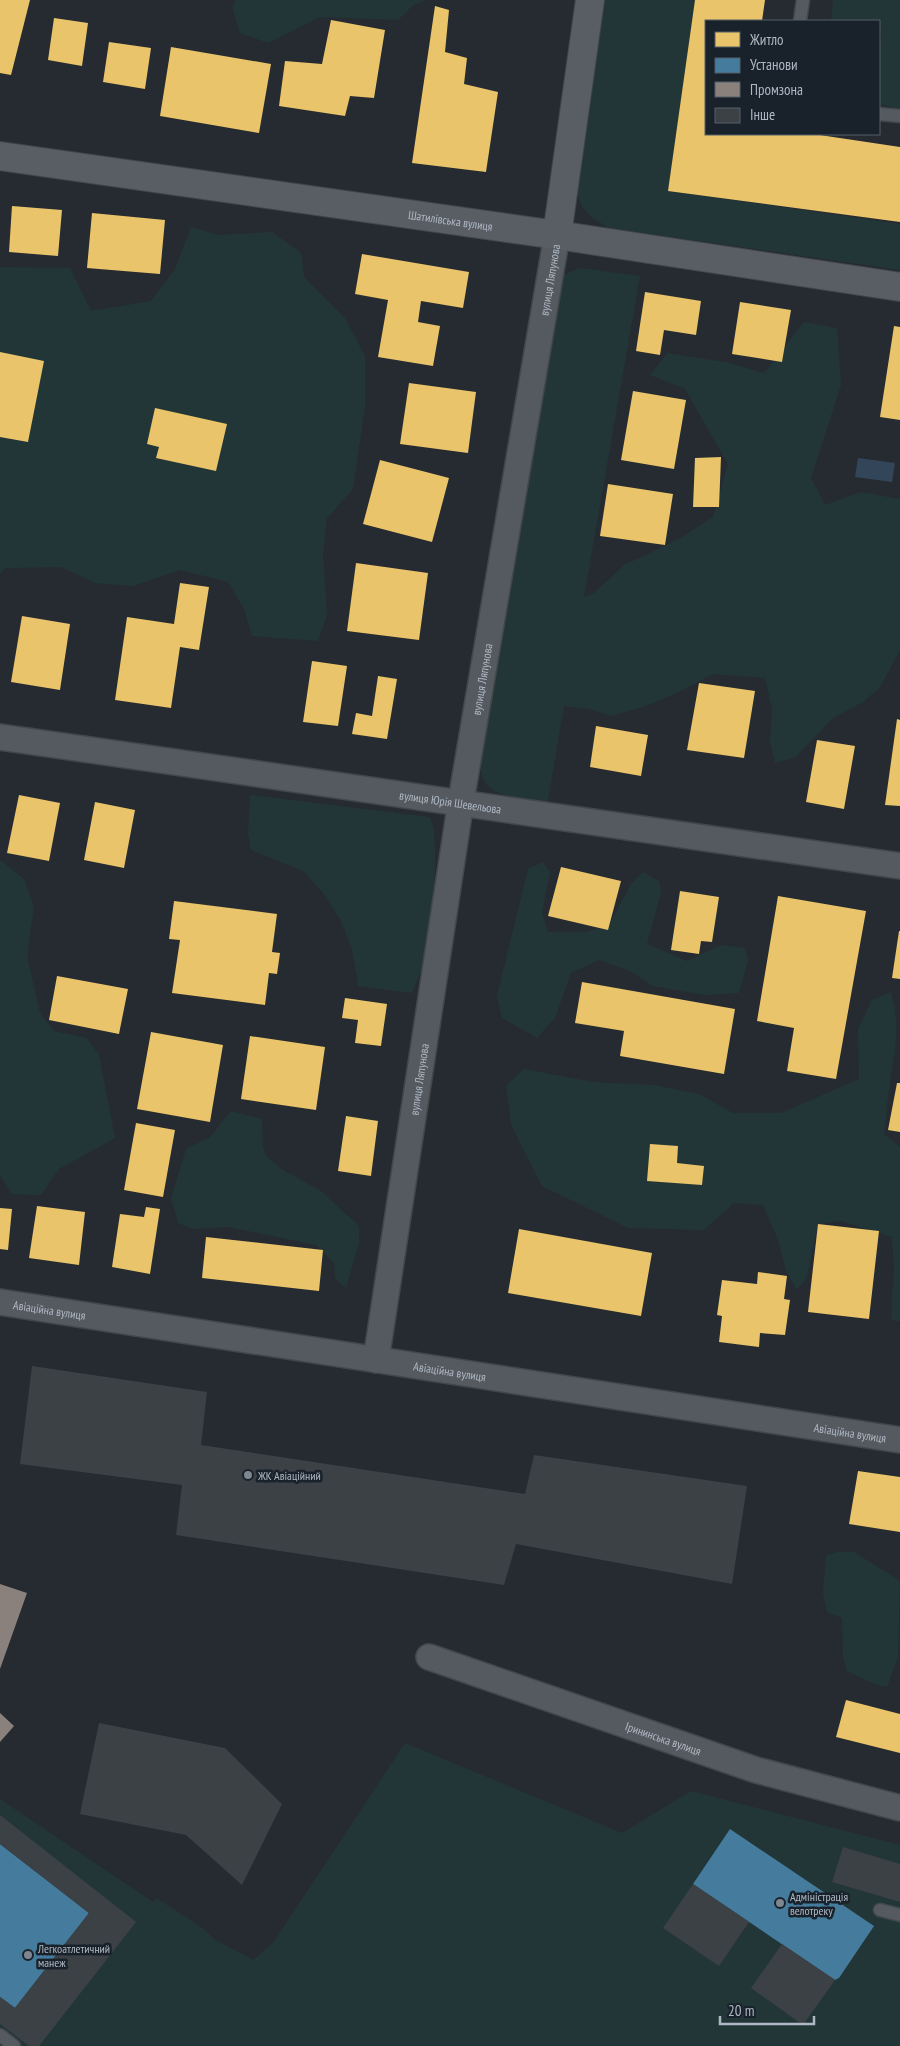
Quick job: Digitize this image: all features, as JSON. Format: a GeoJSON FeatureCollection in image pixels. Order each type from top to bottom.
{"type":"FeatureCollection","features":[{"type":"Feature","properties":{"kind":"street","name":"вулиця Ляпунова"},"geometry":{"type":"LineString","coordinates":[[376,1360],[461,802],[557,235],[590,0]]}},
{"type":"Feature","properties":{"kind":"street","name":"Шатилівська вулиця"},"geometry":{"type":"LineString","coordinates":[[0,156],[557,235],[900,287]]}},
{"type":"Feature","properties":{"kind":"street","name":"вулиця Юрія Шевельова"},"geometry":{"type":"LineString","coordinates":[[0,737],[900,866]]}},
{"type":"Feature","properties":{"kind":"street","name":"Авіаційна вулиця"},"geometry":{"type":"LineString","coordinates":[[0,1302],[900,1440]]}},
{"type":"Feature","properties":{"kind":"street","name":"Ірининська вулиця"},"geometry":{"type":"LineString","coordinates":[[429,1656],[756,1770],[900,1808]]}},
{"type":"Feature","properties":{"kind":"lane"},"geometry":{"type":"LineString","coordinates":[[800,20],[803,0]]}},
{"type":"Feature","properties":{"kind":"lane"},"geometry":{"type":"LineString","coordinates":[[880,114],[900,116]]}},
{"type":"Feature","properties":{"kind":"lane"},"geometry":{"type":"LineString","coordinates":[[880,1910],[900,1915]]}},
{"type":"Feature","properties":{"kind":"lane"},"geometry":{"type":"LineString","coordinates":[[0,2035],[14,2046]]}},
{"type":"Feature","properties":{"kind":"shaded area"},"geometry":{"type":"Polygon","coordinates":[[[236,0],[427,0],[413,5],[398,20],[320,17],[268,43],[240,33],[232,7],[236,0]]]}},
{"type":"Feature","properties":{"kind":"shaded area"},"geometry":{"type":"Polygon","coordinates":[[[605,0],[695,0],[670,176],[692,194],[900,224],[900,270],[610,228],[594,219],[581,203],[575,179],[605,0]]]}},
{"type":"Feature","properties":{"kind":"shaded area"},"geometry":{"type":"Polygon","coordinates":[[[833,0],[900,0],[900,109],[880,104],[880,46],[883,23],[880,37],[880,20],[831,20],[833,0]]]}},
{"type":"Feature","properties":{"kind":"shaded area"},"geometry":{"type":"Polygon","coordinates":[[[191,227],[218,235],[272,232],[301,253],[304,277],[345,318],[365,356],[365,406],[353,489],[327,518],[323,554],[327,615],[318,641],[252,636],[244,609],[228,582],[180,570],[133,586],[95,583],[61,567],[5,568],[0,574],[0,267],[70,268],[91,311],[151,301],[175,269],[191,227]]]}},
{"type":"Feature","properties":{"kind":"shaded area"},"geometry":{"type":"Polygon","coordinates":[[[579,268],[640,276],[584,597],[594,593],[624,565],[679,539],[713,517],[728,464],[685,389],[650,375],[667,353],[730,363],[764,373],[804,322],[837,328],[841,385],[811,478],[825,505],[861,492],[900,499],[900,650],[880,687],[863,702],[832,719],[796,757],[775,763],[770,741],[772,709],[765,678],[713,674],[679,692],[646,706],[611,716],[589,709],[564,706],[547,805],[512,798],[495,791],[488,786],[483,778],[481,764],[557,289],[562,276],[579,268]]]}},
{"type":"Feature","properties":{"kind":"shaded area"},"geometry":{"type":"Polygon","coordinates":[[[250,795],[430,817],[435,846],[432,912],[423,964],[412,993],[358,986],[352,949],[341,921],[324,894],[303,871],[251,850],[248,833],[250,795]]]}},
{"type":"Feature","properties":{"kind":"shaded area"},"geometry":{"type":"Polygon","coordinates":[[[0,860],[24,879],[34,906],[27,956],[40,1013],[54,1031],[87,1038],[99,1055],[115,1138],[59,1169],[41,1195],[12,1194],[0,1175],[0,860]]]}},
{"type":"Feature","properties":{"kind":"shaded area"},"geometry":{"type":"Polygon","coordinates":[[[543,862],[550,872],[542,913],[548,932],[587,932],[609,925],[631,884],[643,872],[659,881],[661,893],[647,944],[687,961],[721,945],[745,948],[748,960],[739,993],[705,995],[653,986],[630,971],[599,960],[571,973],[555,1018],[537,1038],[502,1018],[497,996],[528,869],[543,862]]]}},
{"type":"Feature","properties":{"kind":"shaded area"},"geometry":{"type":"Polygon","coordinates":[[[891,992],[896,1014],[896,1034],[884,1134],[900,1147],[900,1322],[891,1319],[894,1268],[892,1237],[841,1221],[818,1224],[807,1277],[797,1290],[786,1271],[778,1240],[763,1205],[734,1203],[704,1230],[628,1228],[542,1186],[511,1125],[506,1086],[524,1069],[593,1082],[654,1085],[699,1094],[733,1113],[781,1113],[859,1079],[858,1029],[872,1000],[891,992]]]}},
{"type":"Feature","properties":{"kind":"shaded area"},"geometry":{"type":"Polygon","coordinates":[[[231,1111],[262,1119],[263,1147],[267,1157],[283,1170],[321,1191],[359,1226],[359,1243],[346,1288],[335,1278],[334,1263],[316,1245],[228,1227],[192,1229],[178,1223],[171,1198],[186,1149],[210,1137],[231,1111]]]}},
{"type":"Feature","properties":{"kind":"shaded area"},"geometry":{"type":"Polygon","coordinates":[[[838,1552],[854,1552],[900,1581],[898,1657],[887,1687],[874,1684],[847,1671],[843,1657],[842,1618],[827,1612],[823,1593],[826,1555],[838,1552]]]}},
{"type":"Feature","properties":{"kind":"shaded area"},"geometry":{"type":"Polygon","coordinates":[[[405,1743],[622,1833],[691,1791],[900,1845],[900,2046],[0,2046],[0,1799],[153,1902],[156,1898],[197,1924],[216,1940],[253,1960],[273,1943],[405,1743]]]}},
{"type":"Feature","properties":{"kind":"water"},"geometry":{"type":"Polygon","coordinates":[[[858,458],[895,463],[892,482],[855,477],[858,458]]]}},
{"type":"Feature","properties":{"kind":"building: Житло"},"geometry":{"type":"Polygon","coordinates":[[[0,0],[30,0],[11,75],[0,73],[0,0]]]}},
{"type":"Feature","properties":{"kind":"building: Житло"},"geometry":{"type":"Polygon","coordinates":[[[695,0],[765,0],[762,20],[705,20],[705,135],[820,135],[900,147],[900,222],[668,191],[695,0]]]}},
{"type":"Feature","properties":{"kind":"building: Житло"},"geometry":{"type":"Polygon","coordinates":[[[435,6],[449,10],[445,52],[467,58],[464,84],[498,92],[486,172],[412,163],[435,6]]]}},
{"type":"Feature","properties":{"kind":"building: Житло"},"geometry":{"type":"Polygon","coordinates":[[[54,18],[88,23],[82,66],[48,60],[54,18]]]}},
{"type":"Feature","properties":{"kind":"building: Житло"},"geometry":{"type":"Polygon","coordinates":[[[331,20],[385,30],[374,98],[350,96],[345,116],[279,106],[285,61],[322,64],[331,20]]]}},
{"type":"Feature","properties":{"kind":"building: Житло"},"geometry":{"type":"Polygon","coordinates":[[[109,42],[151,48],[145,89],[103,82],[109,42]]]}},
{"type":"Feature","properties":{"kind":"building: Житло"},"geometry":{"type":"Polygon","coordinates":[[[171,47],[271,64],[259,133],[160,116],[171,47]]]}},
{"type":"Feature","properties":{"kind":"building: Житло"},"geometry":{"type":"Polygon","coordinates":[[[12,206],[62,210],[58,256],[9,252],[12,206]]]}},
{"type":"Feature","properties":{"kind":"building: Житло"},"geometry":{"type":"Polygon","coordinates":[[[92,213],[165,220],[160,274],[87,268],[92,213]]]}},
{"type":"Feature","properties":{"kind":"building: Житло"},"geometry":{"type":"Polygon","coordinates":[[[362,254],[469,272],[463,308],[421,301],[418,322],[440,326],[433,366],[378,357],[388,300],[355,294],[362,254]]]}},
{"type":"Feature","properties":{"kind":"building: Житло"},"geometry":{"type":"Polygon","coordinates":[[[645,292],[701,301],[696,335],[664,330],[660,355],[636,351],[645,292]]]}},
{"type":"Feature","properties":{"kind":"building: Житло"},"geometry":{"type":"Polygon","coordinates":[[[740,302],[791,310],[782,362],[732,354],[740,302]]]}},
{"type":"Feature","properties":{"kind":"building: Житло"},"geometry":{"type":"Polygon","coordinates":[[[894,326],[900,327],[900,420],[880,417],[894,326]]]}},
{"type":"Feature","properties":{"kind":"building: Житло"},"geometry":{"type":"Polygon","coordinates":[[[0,352],[44,361],[28,442],[0,437],[0,352]]]}},
{"type":"Feature","properties":{"kind":"building: Житло"},"geometry":{"type":"Polygon","coordinates":[[[409,383],[476,392],[468,453],[400,444],[409,383]]]}},
{"type":"Feature","properties":{"kind":"building: Житло"},"geometry":{"type":"Polygon","coordinates":[[[633,391],[686,400],[674,469],[621,460],[633,391]]]}},
{"type":"Feature","properties":{"kind":"building: Житло"},"geometry":{"type":"Polygon","coordinates":[[[155,408],[227,424],[216,471],[156,458],[159,447],[147,444],[155,408]]]}},
{"type":"Feature","properties":{"kind":"building: Житло"},"geometry":{"type":"Polygon","coordinates":[[[721,457],[719,507],[693,507],[695,458],[721,457]]]}},
{"type":"Feature","properties":{"kind":"building: Житло"},"geometry":{"type":"Polygon","coordinates":[[[380,460],[449,478],[432,542],[363,524],[380,460]]]}},
{"type":"Feature","properties":{"kind":"building: Житло"},"geometry":{"type":"Polygon","coordinates":[[[608,484],[673,494],[665,545],[600,536],[608,484]]]}},
{"type":"Feature","properties":{"kind":"building: Житло"},"geometry":{"type":"Polygon","coordinates":[[[356,563],[428,573],[419,640],[347,631],[356,563]]]}},
{"type":"Feature","properties":{"kind":"building: Житло"},"geometry":{"type":"Polygon","coordinates":[[[180,583],[209,587],[199,650],[180,647],[171,708],[115,700],[127,617],[174,624],[180,583]]]}},
{"type":"Feature","properties":{"kind":"building: Житло"},"geometry":{"type":"Polygon","coordinates":[[[22,616],[70,624],[60,690],[11,682],[22,616]]]}},
{"type":"Feature","properties":{"kind":"building: Житло"},"geometry":{"type":"Polygon","coordinates":[[[312,661],[347,666],[338,726],[303,722],[312,661]]]}},
{"type":"Feature","properties":{"kind":"building: Житло"},"geometry":{"type":"Polygon","coordinates":[[[378,676],[397,679],[387,739],[352,734],[356,713],[372,716],[378,676]]]}},
{"type":"Feature","properties":{"kind":"building: Житло"},"geometry":{"type":"Polygon","coordinates":[[[699,683],[755,691],[744,758],[687,750],[699,683]]]}},
{"type":"Feature","properties":{"kind":"building: Житло"},"geometry":{"type":"Polygon","coordinates":[[[897,719],[900,720],[900,806],[885,805],[897,719]]]}},
{"type":"Feature","properties":{"kind":"building: Житло"},"geometry":{"type":"Polygon","coordinates":[[[596,726],[648,735],[641,776],[590,767],[596,726]]]}},
{"type":"Feature","properties":{"kind":"building: Житло"},"geometry":{"type":"Polygon","coordinates":[[[817,740],[855,746],[844,809],[806,802],[817,740]]]}},
{"type":"Feature","properties":{"kind":"building: Житло"},"geometry":{"type":"Polygon","coordinates":[[[19,795],[60,803],[49,861],[7,853],[19,795]]]}},
{"type":"Feature","properties":{"kind":"building: Житло"},"geometry":{"type":"Polygon","coordinates":[[[95,802],[135,810],[124,868],[84,860],[95,802]]]}},
{"type":"Feature","properties":{"kind":"building: Житло"},"geometry":{"type":"Polygon","coordinates":[[[561,867],[621,881],[608,930],[548,916],[561,867]]]}},
{"type":"Feature","properties":{"kind":"building: Житло"},"geometry":{"type":"Polygon","coordinates":[[[680,891],[719,897],[712,942],[701,941],[699,954],[671,950],[680,891]]]}},
{"type":"Feature","properties":{"kind":"building: Житло"},"geometry":{"type":"Polygon","coordinates":[[[778,896],[866,911],[836,1079],[787,1071],[794,1028],[757,1021],[778,896]]]}},
{"type":"Feature","properties":{"kind":"building: Житло"},"geometry":{"type":"Polygon","coordinates":[[[174,901],[277,914],[272,952],[280,953],[277,974],[269,973],[265,1005],[172,993],[180,940],[169,939],[174,901]]]}},
{"type":"Feature","properties":{"kind":"building: Житло"},"geometry":{"type":"Polygon","coordinates":[[[900,931],[900,979],[892,978],[900,931]]]}},
{"type":"Feature","properties":{"kind":"building: Житло"},"geometry":{"type":"Polygon","coordinates":[[[57,976],[128,989],[119,1034],[49,1020],[57,976]]]}},
{"type":"Feature","properties":{"kind":"building: Житло"},"geometry":{"type":"Polygon","coordinates":[[[582,982],[735,1009],[724,1074],[620,1056],[624,1031],[575,1023],[582,982]]]}},
{"type":"Feature","properties":{"kind":"building: Житло"},"geometry":{"type":"Polygon","coordinates":[[[345,998],[387,1004],[381,1046],[355,1043],[358,1020],[342,1018],[345,998]]]}},
{"type":"Feature","properties":{"kind":"building: Житло"},"geometry":{"type":"Polygon","coordinates":[[[151,1032],[223,1045],[210,1122],[137,1109],[151,1032]]]}},
{"type":"Feature","properties":{"kind":"building: Житло"},"geometry":{"type":"Polygon","coordinates":[[[250,1036],[325,1047],[316,1110],[241,1099],[250,1036]]]}},
{"type":"Feature","properties":{"kind":"building: Житло"},"geometry":{"type":"Polygon","coordinates":[[[897,1083],[900,1083],[900,1132],[888,1130],[897,1083]]]}},
{"type":"Feature","properties":{"kind":"building: Житло"},"geometry":{"type":"Polygon","coordinates":[[[346,1116],[378,1121],[371,1176],[338,1171],[346,1116]]]}},
{"type":"Feature","properties":{"kind":"building: Житло"},"geometry":{"type":"Polygon","coordinates":[[[136,1123],[175,1130],[163,1197],[124,1190],[136,1123]]]}},
{"type":"Feature","properties":{"kind":"building: Житло"},"geometry":{"type":"Polygon","coordinates":[[[650,1144],[678,1146],[677,1163],[704,1166],[702,1185],[647,1181],[650,1144]]]}},
{"type":"Feature","properties":{"kind":"building: Житло"},"geometry":{"type":"Polygon","coordinates":[[[37,1206],[85,1212],[79,1265],[29,1258],[37,1206]]]}},
{"type":"Feature","properties":{"kind":"building: Житло"},"geometry":{"type":"Polygon","coordinates":[[[146,1207],[160,1209],[150,1274],[112,1267],[120,1214],[144,1217],[146,1207]]]}},
{"type":"Feature","properties":{"kind":"building: Житло"},"geometry":{"type":"Polygon","coordinates":[[[0,1208],[12,1209],[8,1250],[0,1249],[0,1208]]]}},
{"type":"Feature","properties":{"kind":"building: Житло"},"geometry":{"type":"Polygon","coordinates":[[[818,1224],[879,1231],[869,1319],[808,1312],[818,1224]]]}},
{"type":"Feature","properties":{"kind":"building: Житло"},"geometry":{"type":"Polygon","coordinates":[[[519,1229],[652,1253],[641,1316],[508,1293],[519,1229]]]}},
{"type":"Feature","properties":{"kind":"building: Житло"},"geometry":{"type":"Polygon","coordinates":[[[206,1237],[323,1250],[319,1291],[202,1278],[206,1237]]]}},
{"type":"Feature","properties":{"kind":"building: Житло"},"geometry":{"type":"Polygon","coordinates":[[[758,1272],[787,1276],[784,1299],[790,1300],[785,1335],[760,1333],[759,1347],[719,1342],[722,1316],[717,1315],[722,1280],[757,1284],[758,1272]]]}},
{"type":"Feature","properties":{"kind":"building: Житло"},"geometry":{"type":"Polygon","coordinates":[[[858,1471],[900,1477],[900,1532],[849,1524],[858,1471]]]}},
{"type":"Feature","properties":{"kind":"building: Житло"},"geometry":{"type":"Polygon","coordinates":[[[846,1700],[900,1714],[900,1753],[836,1737],[846,1700]]]}},
{"type":"Feature","properties":{"kind":"building: Установи","name":"Адміністрація велотреку"},"geometry":{"type":"Polygon","coordinates":[[[730,1829],[874,1926],[839,1978],[835,1980],[693,1884],[730,1829]]]}},
{"type":"Feature","properties":{"kind":"building: Установи","name":"Легкоатлетичний манеж"},"geometry":{"type":"Polygon","coordinates":[[[0,1844],[89,1913],[15,2008],[0,1997],[0,1844]]]}},
{"type":"Feature","properties":{"kind":"building: Промзона"},"geometry":{"type":"Polygon","coordinates":[[[0,1584],[27,1593],[0,1669],[0,1584]]]}},
{"type":"Feature","properties":{"kind":"building: Промзона"},"geometry":{"type":"Polygon","coordinates":[[[0,1713],[14,1726],[0,1742],[0,1713]]]}},
{"type":"Feature","properties":{"kind":"building: Інше","name":"ЖК Авіаційний"},"geometry":{"type":"Polygon","coordinates":[[[32,1366],[207,1392],[201,1445],[525,1494],[534,1455],[747,1486],[732,1584],[516,1544],[504,1585],[176,1535],[182,1485],[20,1464],[32,1366]]]}},
{"type":"Feature","properties":{"kind":"building: Інше"},"geometry":{"type":"Polygon","coordinates":[[[99,1723],[225,1748],[282,1804],[242,1885],[186,1835],[80,1814],[99,1723]]]}},
{"type":"Feature","properties":{"kind":"building: Інше"},"geometry":{"type":"Polygon","coordinates":[[[0,1815],[136,1922],[39,2046],[29,2046],[0,2024],[0,1997],[15,2008],[89,1913],[0,1844],[0,1815]]]}},
{"type":"Feature","properties":{"kind":"building: Інше"},"geometry":{"type":"Polygon","coordinates":[[[843,1847],[900,1864],[900,1902],[832,1882],[843,1847]]]}},
{"type":"Feature","properties":{"kind":"building: Інше"},"geometry":{"type":"Polygon","coordinates":[[[693,1884],[749,1922],[719,1966],[663,1928],[693,1884]]]}},
{"type":"Feature","properties":{"kind":"building: Інше"},"geometry":{"type":"Polygon","coordinates":[[[782,1944],[835,1980],[803,2025],[751,1988],[782,1944]]]}},
{"type":"Feature","properties":{"kind":"place","name":"ЖК Авіаційний"},"geometry":{"type":"Point","coordinates":[248,1475]}},
{"type":"Feature","properties":{"kind":"place","name":"Адміністрація велотреку"},"geometry":{"type":"Point","coordinates":[780,1903]}},
{"type":"Feature","properties":{"kind":"place","name":"Легкоатлетичний манеж"},"geometry":{"type":"Point","coordinates":[28,1955]}}]}
